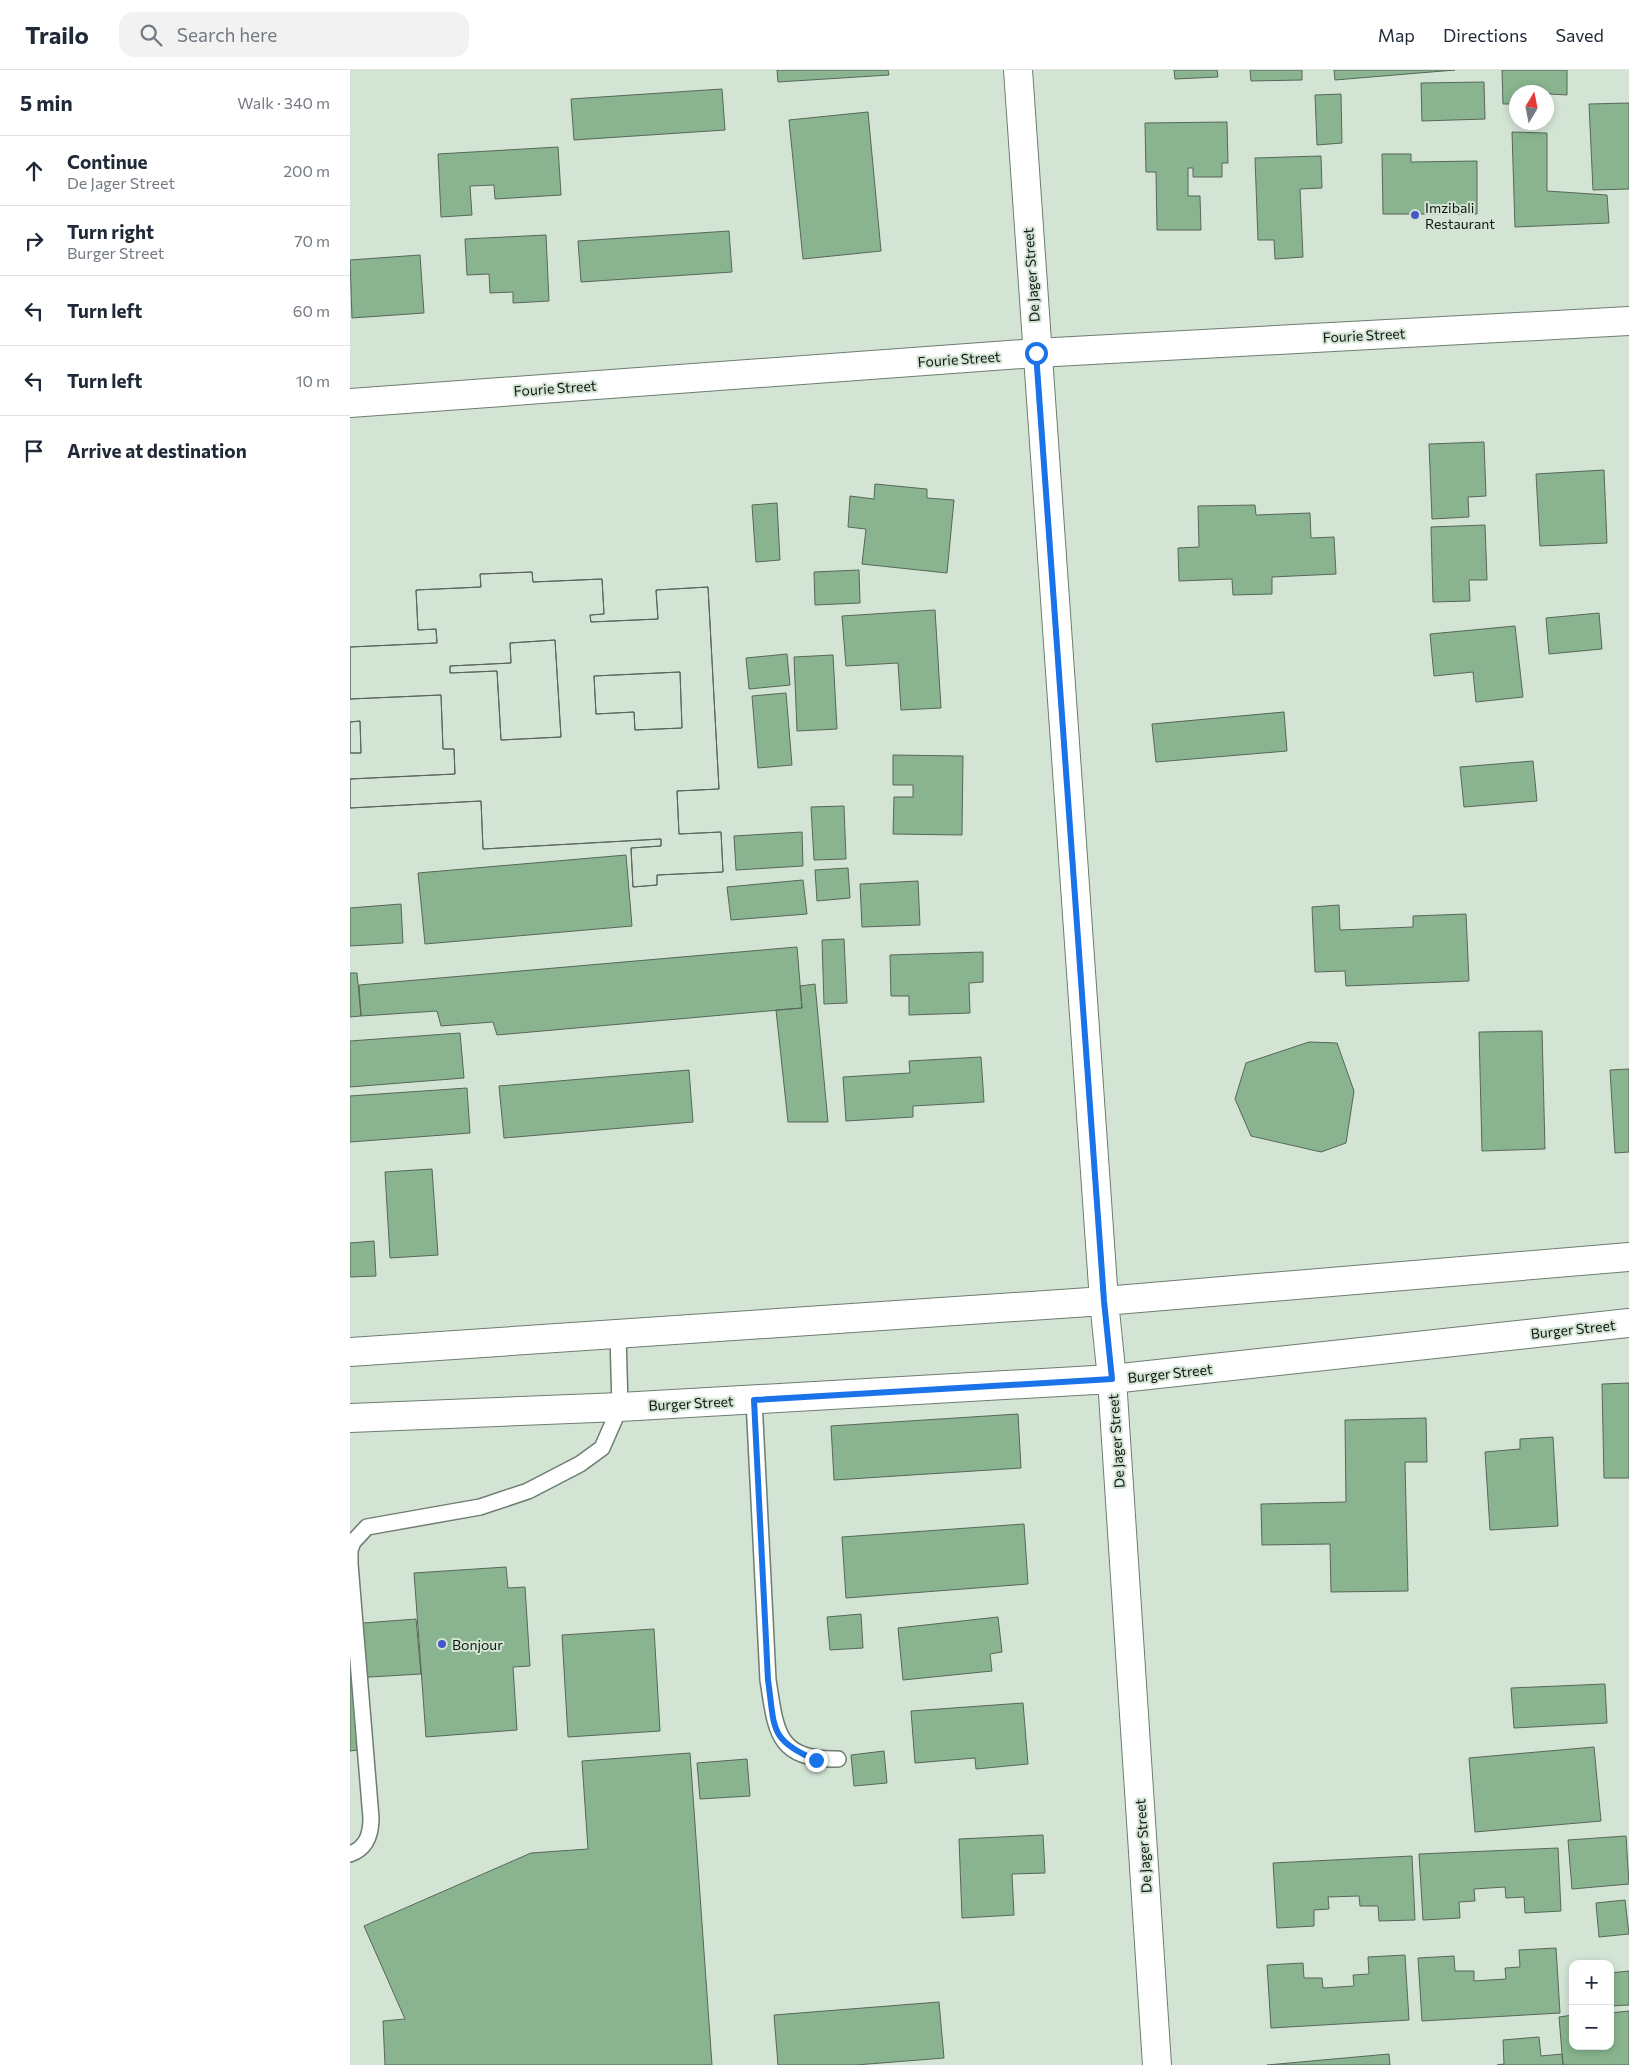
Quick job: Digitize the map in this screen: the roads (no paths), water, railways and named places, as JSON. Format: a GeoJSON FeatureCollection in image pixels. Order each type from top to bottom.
{"type":"FeatureCollection","features":[{"type":"Feature","properties":{"kind":"main road","name":"De Jager Street"},"geometry":{"type":"LineString","coordinates":[[1018,70],[1036,353],[1104,1301],[1112,1379],[1157,2065]]}},
{"type":"Feature","properties":{"kind":"main road","name":"Fourie Street"},"geometry":{"type":"LineString","coordinates":[[350,403],[1036,353],[1629,321]]}},
{"type":"Feature","properties":{"kind":"main road"},"geometry":{"type":"LineString","coordinates":[[350,1352],[1104,1301],[1629,1257]]}},
{"type":"Feature","properties":{"kind":"main road","name":"Burger Street"},"geometry":{"type":"LineString","coordinates":[[350,1418],[620,1407],[1112,1379],[1629,1323]]}},
{"type":"Feature","properties":{"kind":"lane"},"geometry":{"type":"LineString","coordinates":[[350,1854],[363,1847],[368,1839],[371,1818],[350,1564],[350,1550],[353,1542],[367,1527],[480,1507],[528,1491],[580,1464],[602,1448],[620,1407],[618,1335]]}},
{"type":"Feature","properties":{"kind":"lane"},"geometry":{"type":"LineString","coordinates":[[754,1400],[768,1680],[775,1726],[783,1742],[794,1750],[816,1760],[838,1759]]}},
{"type":"Feature","properties":{"kind":"place","name":"Imzibali Restaurant"},"geometry":{"type":"Point","coordinates":[1415,215]}},
{"type":"Feature","properties":{"kind":"place","name":"Bonjour"},"geometry":{"type":"Point","coordinates":[442,1644]}}]}
